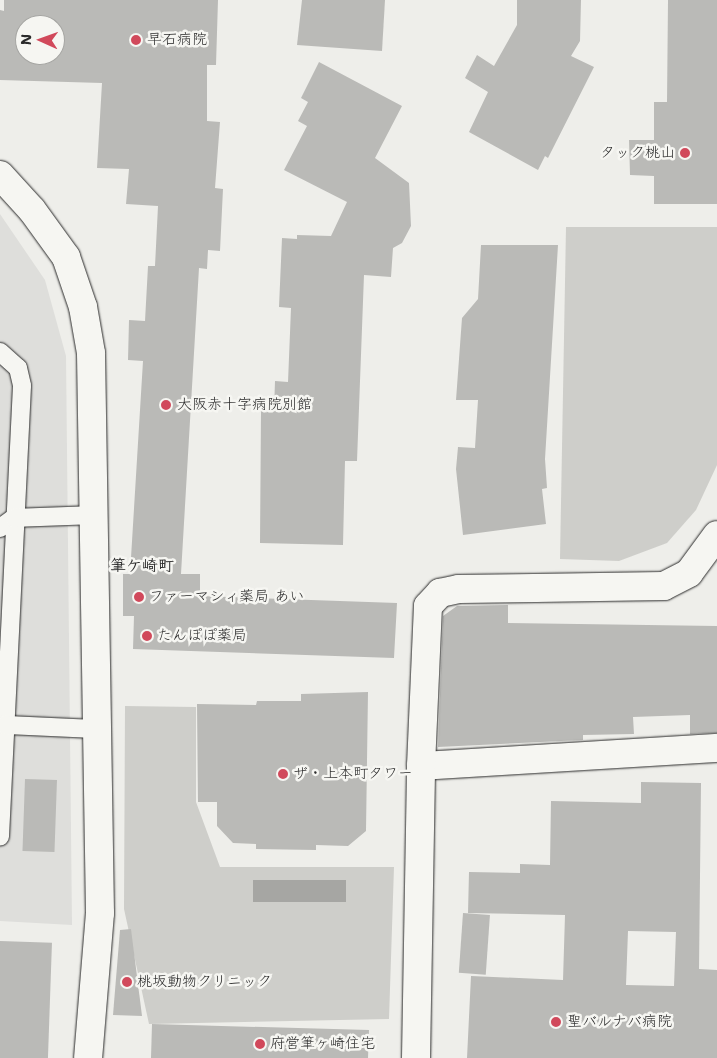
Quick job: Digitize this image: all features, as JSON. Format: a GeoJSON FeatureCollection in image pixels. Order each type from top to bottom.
{"type":"FeatureCollection","features":[{"type":"Feature","properties":{"kind":"street"},"geometry":{"type":"LineString","coordinates":[[0,174],[32,210],[66,258],[83,307],[92,353],[100,913],[88,1058]]}},
{"type":"Feature","properties":{"kind":"street"},"geometry":{"type":"LineString","coordinates":[[416,1058],[421,766],[428,606],[440,593],[459,588],[664,586],[689,573],[717,535]]}},
{"type":"Feature","properties":{"kind":"street"},"geometry":{"type":"LineString","coordinates":[[421,766],[717,748]]}},
{"type":"Feature","properties":{"kind":"lane"},"geometry":{"type":"LineString","coordinates":[[0,836],[7,523],[22,386],[18,368],[3,357]]}},
{"type":"Feature","properties":{"kind":"lane"},"geometry":{"type":"LineString","coordinates":[[7,523],[94,515]]}},
{"type":"Feature","properties":{"kind":"lane"},"geometry":{"type":"LineString","coordinates":[[3,723],[97,729]]}},
{"type":"Feature","properties":{"kind":"shaded area"},"geometry":{"type":"Polygon","coordinates":[[[0,214],[45,280],[66,356],[72,925],[0,921],[0,214]]]}},
{"type":"Feature","properties":{"kind":"shaded area"},"geometry":{"type":"Polygon","coordinates":[[[566,227],[717,227],[717,465],[696,510],[667,543],[619,561],[560,559],[566,227]]]}},
{"type":"Feature","properties":{"kind":"shaded area"},"geometry":{"type":"Polygon","coordinates":[[[125,706],[196,707],[196,802],[220,867],[394,867],[389,1019],[149,1024],[124,909],[125,706]]]}},
{"type":"Feature","properties":{"kind":"shaded area"},"geometry":{"type":"Polygon","coordinates":[[[253,880],[346,880],[346,902],[253,902],[253,880]]]}},
{"type":"Feature","properties":{"kind":"building"},"geometry":{"type":"Polygon","coordinates":[[[4,0],[218,0],[216,65],[207,65],[207,121],[220,122],[215,188],[223,189],[220,251],[208,250],[207,269],[199,268],[181,574],[200,574],[200,596],[397,603],[394,658],[133,649],[134,616],[123,616],[123,574],[130,574],[143,361],[128,360],[129,320],[145,321],[148,266],[155,266],[158,206],[126,204],[129,169],[97,168],[102,83],[0,80],[0,10],[4,11],[4,0]]]}},
{"type":"Feature","properties":{"kind":"building"},"geometry":{"type":"Polygon","coordinates":[[[302,0],[385,0],[382,51],[297,45],[302,0]]]}},
{"type":"Feature","properties":{"kind":"building"},"geometry":{"type":"Polygon","coordinates":[[[517,0],[581,0],[580,41],[571,56],[594,67],[548,158],[545,156],[538,170],[469,132],[488,92],[465,78],[477,55],[494,66],[517,25],[517,0]]]}},
{"type":"Feature","properties":{"kind":"building"},"geometry":{"type":"Polygon","coordinates":[[[668,0],[717,0],[717,204],[654,204],[654,176],[630,175],[629,140],[654,140],[654,102],[667,102],[668,0]]]}},
{"type":"Feature","properties":{"kind":"building"},"geometry":{"type":"Polygon","coordinates":[[[319,62],[402,106],[375,158],[409,183],[411,226],[402,243],[393,248],[391,277],[364,275],[357,461],[345,461],[343,545],[260,543],[261,411],[274,411],[275,381],[288,382],[291,308],[279,307],[282,238],[297,239],[297,235],[331,236],[347,202],[284,170],[307,126],[298,121],[308,102],[301,98],[319,62]]]}},
{"type":"Feature","properties":{"kind":"building"},"geometry":{"type":"Polygon","coordinates":[[[481,245],[558,245],[545,459],[547,488],[542,489],[546,524],[463,535],[456,469],[458,447],[475,448],[478,400],[456,400],[462,318],[478,299],[481,245]]]}},
{"type":"Feature","properties":{"kind":"building"},"geometry":{"type":"Polygon","coordinates":[[[508,605],[508,623],[717,626],[717,733],[690,734],[690,715],[633,717],[634,734],[583,735],[583,740],[438,747],[443,616],[457,606],[508,605]]]}},
{"type":"Feature","properties":{"kind":"building","name":"ザ・上本町タワー"},"geometry":{"type":"Polygon","coordinates":[[[368,692],[366,831],[348,846],[316,845],[316,850],[256,849],[256,844],[233,843],[217,826],[217,802],[198,802],[197,704],[256,705],[257,701],[301,701],[301,694],[368,692]]]}},
{"type":"Feature","properties":{"kind":"building"},"geometry":{"type":"Polygon","coordinates":[[[25,779],[57,780],[54,852],[22,851],[25,779]]]}},
{"type":"Feature","properties":{"kind":"building"},"geometry":{"type":"Polygon","coordinates":[[[641,782],[701,783],[699,969],[717,970],[717,1058],[467,1058],[471,976],[563,980],[565,915],[468,913],[469,872],[520,873],[520,864],[550,865],[551,801],[641,803],[641,782]],[[628,931],[626,985],[674,986],[676,932],[628,931]]]}},
{"type":"Feature","properties":{"kind":"building"},"geometry":{"type":"Polygon","coordinates":[[[463,913],[490,915],[486,975],[459,973],[463,913]]]}},
{"type":"Feature","properties":{"kind":"building"},"geometry":{"type":"Polygon","coordinates":[[[131,929],[142,1016],[113,1015],[120,930],[131,929]]]}},
{"type":"Feature","properties":{"kind":"building"},"geometry":{"type":"Polygon","coordinates":[[[0,941],[52,943],[48,1058],[0,1058],[0,941]]]}},
{"type":"Feature","properties":{"kind":"building","name":"府営筆ヶ崎住宅"},"geometry":{"type":"Polygon","coordinates":[[[152,1024],[369,1030],[368,1058],[151,1058],[152,1024]]]}},
{"type":"Feature","properties":{"kind":"place","name":"早石病院"},"geometry":{"type":"Point","coordinates":[136,40]}},
{"type":"Feature","properties":{"kind":"place","name":"タック桃山"},"geometry":{"type":"Point","coordinates":[685,153]}},
{"type":"Feature","properties":{"kind":"place","name":"大阪赤十字病院別館"},"geometry":{"type":"Point","coordinates":[166,405]}},
{"type":"Feature","properties":{"kind":"place","name":"ファーマシィ薬局 あい"},"geometry":{"type":"Point","coordinates":[139,597]}},
{"type":"Feature","properties":{"kind":"place","name":"たんぽぽ薬局"},"geometry":{"type":"Point","coordinates":[147,636]}},
{"type":"Feature","properties":{"kind":"place","name":"ザ・上本町タワー"},"geometry":{"type":"Point","coordinates":[283,774]}},
{"type":"Feature","properties":{"kind":"place","name":"桃坂動物クリニック"},"geometry":{"type":"Point","coordinates":[127,982]}},
{"type":"Feature","properties":{"kind":"place","name":"聖バルナバ病院"},"geometry":{"type":"Point","coordinates":[556,1022]}},
{"type":"Feature","properties":{"kind":"place","name":"府営筆ヶ崎住宅"},"geometry":{"type":"Point","coordinates":[260,1044]}},
{"type":"Feature","properties":{"kind":"district","name":"筆ケ崎町"},"geometry":{"type":"Point","coordinates":[142,566]}}]}
